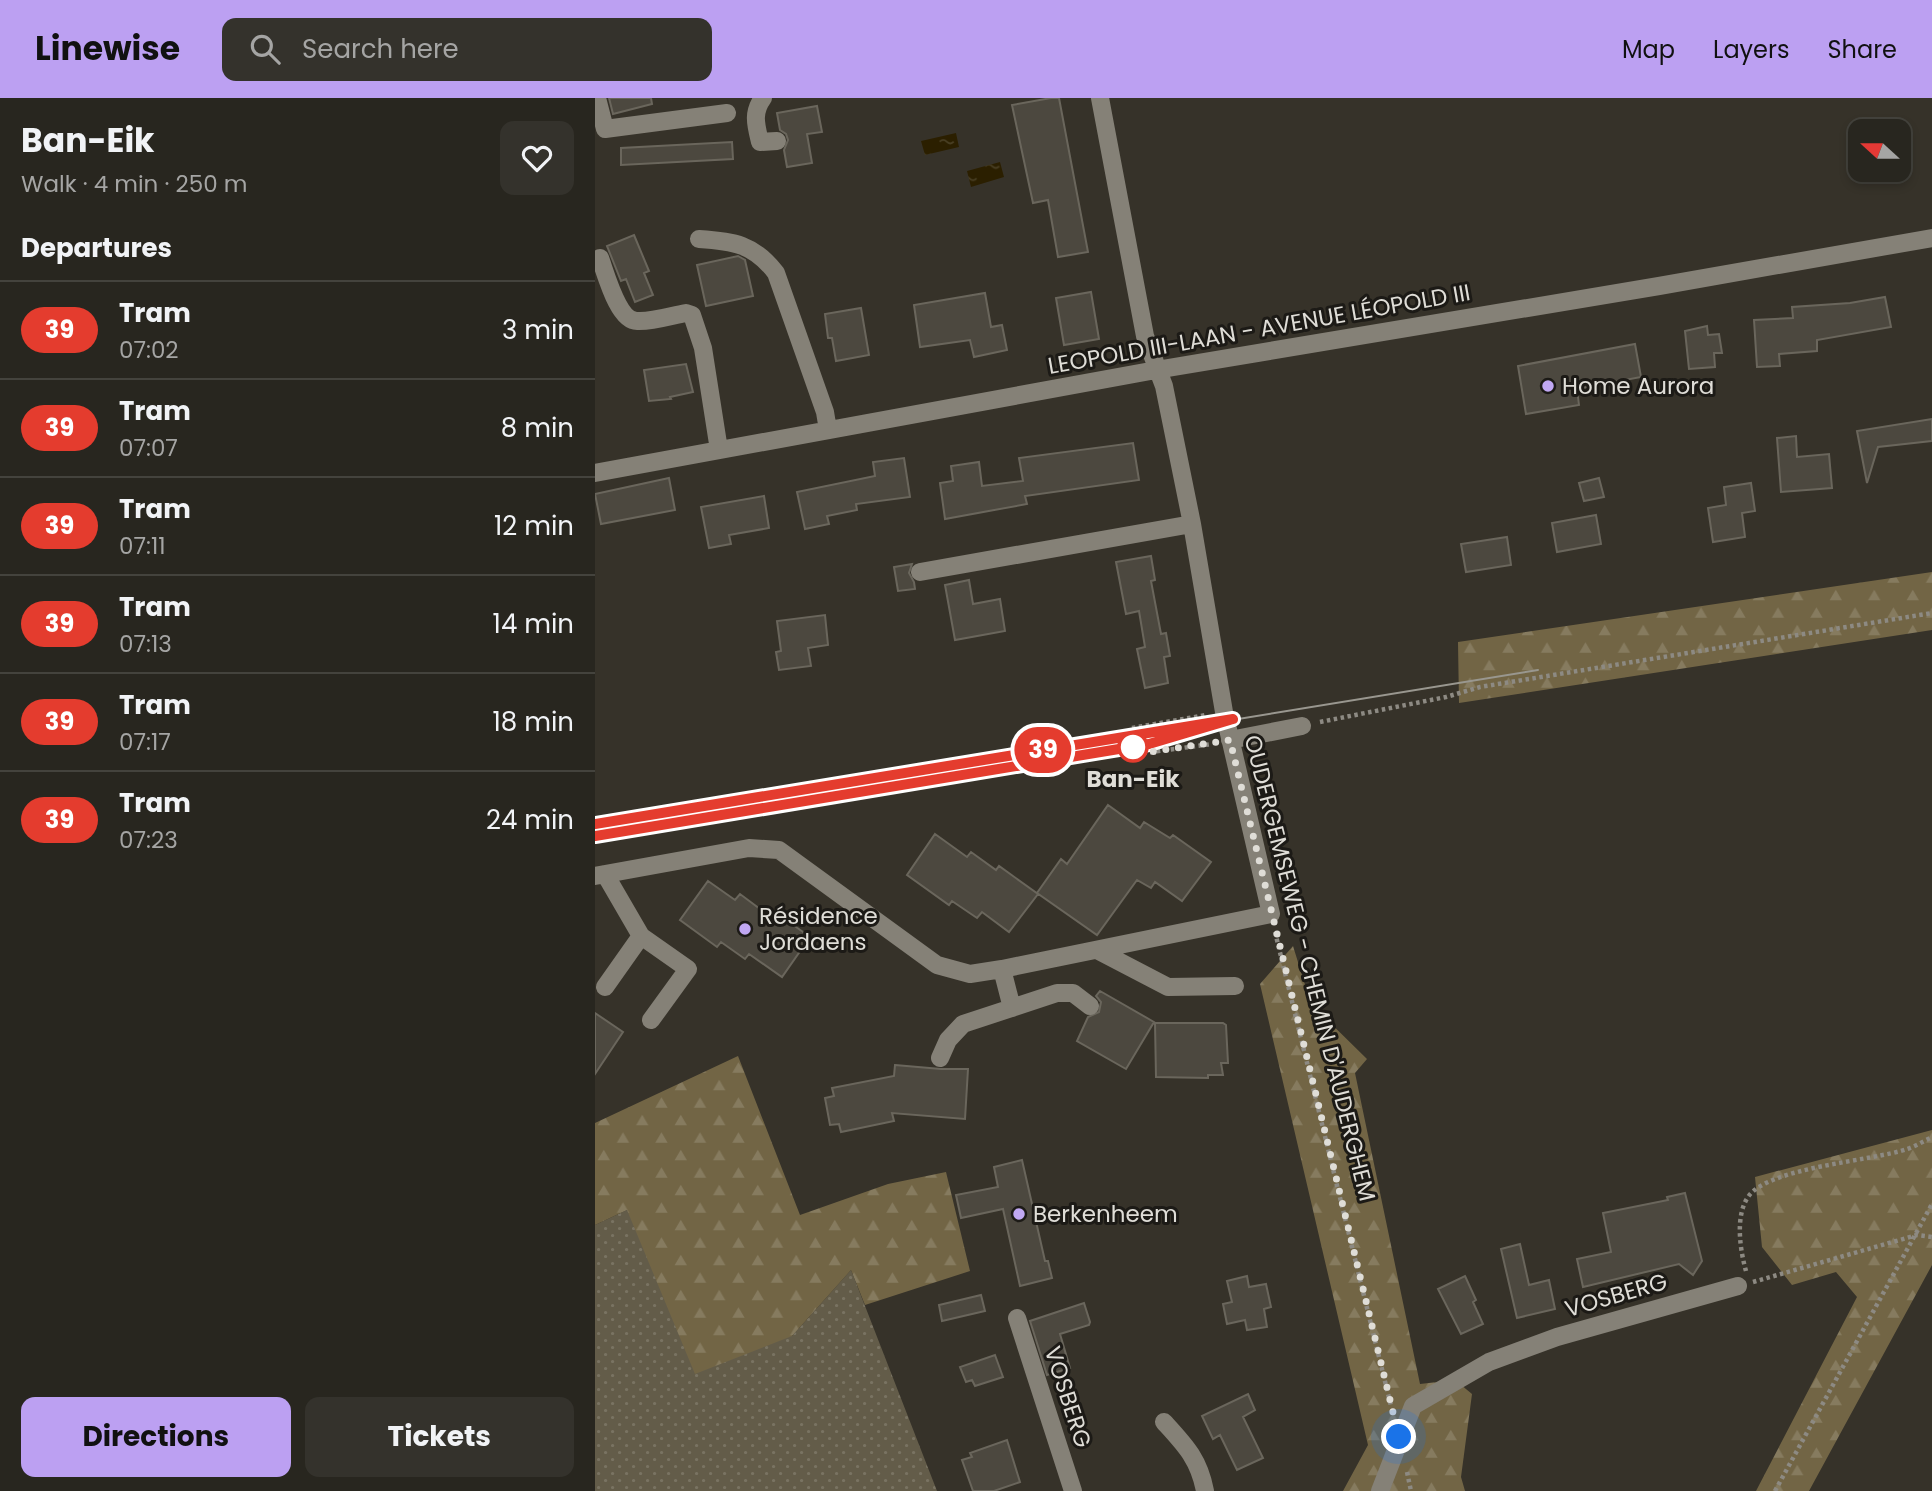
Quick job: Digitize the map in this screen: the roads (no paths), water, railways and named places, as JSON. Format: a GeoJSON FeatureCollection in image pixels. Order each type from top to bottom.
{"type":"FeatureCollection","features":[{"type":"Feature","properties":{"kind":"street"},"geometry":{"type":"LineString","coordinates":[[597,98],[605,129],[727,113]]}},
{"type":"Feature","properties":{"kind":"street"},"geometry":{"type":"LineString","coordinates":[[763,98],[757,106],[755,119],[760,142],[777,141]]}},
{"type":"Feature","properties":{"kind":"street","name":"OUDERGEMSEWEG - CHEMIN D'AUDERGHEM"},"geometry":{"type":"LineString","coordinates":[[1097,950],[1271,914],[1224,712],[1192,524],[1164,386],[1145,335],[1100,98]]}},
{"type":"Feature","properties":{"kind":"street","name":"LEOPOLD III-LAAN - AVENUE LÉOPOLD III"},"geometry":{"type":"LineString","coordinates":[[595,473],[1156,369],[1932,238]]}},
{"type":"Feature","properties":{"kind":"street"},"geometry":{"type":"LineString","coordinates":[[699,239],[729,241],[750,248],[766,260],[776,273],[825,412],[828,430]]}},
{"type":"Feature","properties":{"kind":"street"},"geometry":{"type":"LineString","coordinates":[[600,258],[621,312],[628,320],[637,322],[686,313],[692,316],[703,348],[719,450]]}},
{"type":"Feature","properties":{"kind":"street"},"geometry":{"type":"LineString","coordinates":[[920,572],[1192,524]]}},
{"type":"Feature","properties":{"kind":"street"},"geometry":{"type":"LineString","coordinates":[[1230,740],[1302,726]]}},
{"type":"Feature","properties":{"kind":"street"},"geometry":{"type":"LineString","coordinates":[[651,1020],[688,969],[641,936],[600,875],[749,848],[779,850],[937,965],[969,974],[1002,970],[1097,950],[1168,986],[1235,986]]}},
{"type":"Feature","properties":{"kind":"street"},"geometry":{"type":"LineString","coordinates":[[605,987],[641,936]]}},
{"type":"Feature","properties":{"kind":"street"},"geometry":{"type":"LineString","coordinates":[[1002,970],[1012,1008]]}},
{"type":"Feature","properties":{"kind":"street"},"geometry":{"type":"LineString","coordinates":[[940,1058],[948,1040],[963,1024],[1057,993],[1073,993],[1090,1006]]}},
{"type":"Feature","properties":{"kind":"street","name":"VOSBERG"},"geometry":{"type":"LineString","coordinates":[[1380,1491],[1413,1406],[1489,1362],[1557,1338],[1744,1284]]}},
{"type":"Feature","properties":{"kind":"street","name":"VOSBERG"},"geometry":{"type":"LineString","coordinates":[[1017,1318],[1073,1491]]}},
{"type":"Feature","properties":{"kind":"street"},"geometry":{"type":"LineString","coordinates":[[1164,1422],[1188,1448],[1200,1469],[1205,1491]]}},
{"type":"Feature","properties":{"kind":"water"},"geometry":{"type":"Polygon","coordinates":[[[956,133],[959,147],[925,155],[921,141],[956,133]]]}},
{"type":"Feature","properties":{"kind":"water"},"geometry":{"type":"Polygon","coordinates":[[[1000,162],[1004,177],[971,187],[967,171],[1000,162]]]}},
{"type":"Feature","properties":{"kind":"tram line"},"geometry":{"type":"LineString","coordinates":[[595,824],[1538,670]]}},
{"type":"Feature","properties":{"kind":"tram line","name":"39"},"geometry":{"type":"LineString","coordinates":[[595,824],[1233,719],[1149,744],[595,836]]}},
{"type":"Feature","properties":{"kind":"tram line"},"geometry":{"type":"LineString","coordinates":[[595,836],[1133,747],[1178,737]]}},
{"type":"Feature","properties":{"kind":"place","name":"Home Aurora"},"geometry":{"type":"Point","coordinates":[1548,386]}},
{"type":"Feature","properties":{"kind":"place","name":"Ban-Eik"},"geometry":{"type":"Point","coordinates":[1133,747]}},
{"type":"Feature","properties":{"kind":"place","name":"Résidence Jordaens"},"geometry":{"type":"Point","coordinates":[745,929]}},
{"type":"Feature","properties":{"kind":"place","name":"Berkenheem"},"geometry":{"type":"Point","coordinates":[1019,1214]}}]}
